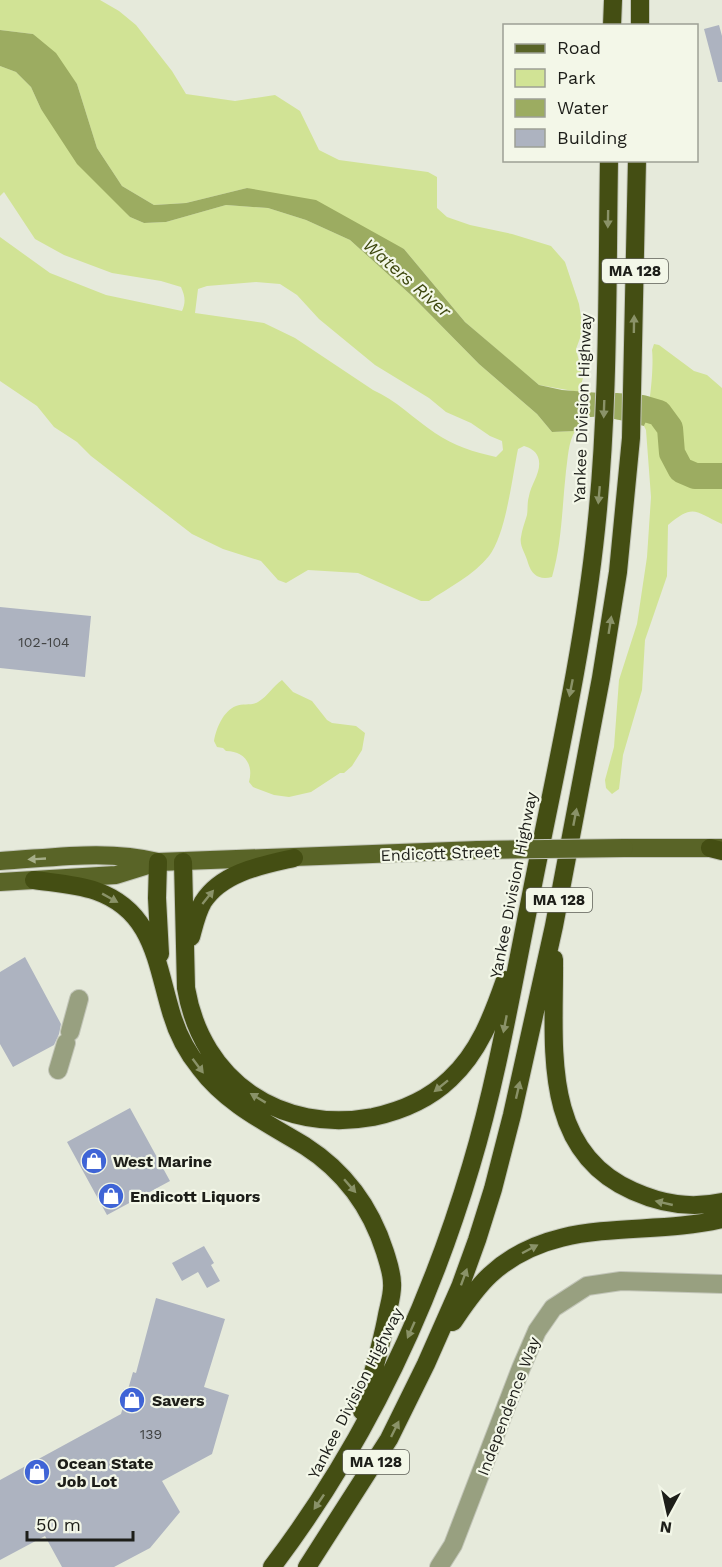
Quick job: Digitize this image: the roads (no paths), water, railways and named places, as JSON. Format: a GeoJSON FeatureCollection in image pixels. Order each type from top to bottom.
{"type":"FeatureCollection","features":[{"type":"Feature","properties":{"kind":"highway"},"geometry":{"type":"LineString","coordinates":[[612,24],[613,0]]}},
{"type":"Feature","properties":{"kind":"highway"},"geometry":{"type":"LineString","coordinates":[[640,0],[640,24]]}},
{"type":"Feature","properties":{"kind":"highway","name":"Yankee Division Highway"},"geometry":{"type":"LineString","coordinates":[[272,1567],[330,1486],[398,1360],[430,1286],[471,1166],[502,1039],[580,639],[596,530],[603,437],[609,162]]}},
{"type":"Feature","properties":{"kind":"highway","name":"MA 128"},"geometry":{"type":"LineString","coordinates":[[307,1567],[390,1439],[432,1350],[460,1287],[493,1189],[515,1103],[554,926],[611,617],[624,518],[631,438],[637,162]]}},
{"type":"Feature","properties":{"kind":"highway"},"geometry":{"type":"LineString","coordinates":[[186,972],[196,918],[203,902],[211,892],[223,882],[253,868],[294,858]]}},
{"type":"Feature","properties":{"kind":"highway"},"geometry":{"type":"LineString","coordinates":[[158,862],[157,898],[161,973]]}},
{"type":"Feature","properties":{"kind":"highway"},"geometry":{"type":"LineString","coordinates":[[183,862],[189,1007],[206,1048],[238,1084],[262,1101],[282,1111],[308,1119],[354,1120],[388,1114],[408,1107],[434,1092],[465,1063],[488,1026],[525,925]]}},
{"type":"Feature","properties":{"kind":"highway"},"geometry":{"type":"LineString","coordinates":[[33,880],[76,885],[98,892],[115,900],[131,913],[144,927],[152,945],[178,1033],[187,1051],[212,1084],[252,1116],[314,1152],[358,1196],[373,1221],[383,1245],[392,1283],[384,1335],[351,1448]]}},
{"type":"Feature","properties":{"kind":"highway"},"geometry":{"type":"LineString","coordinates":[[554,926],[556,1081],[566,1122],[577,1145],[593,1164],[609,1177],[624,1187],[652,1199],[682,1206],[722,1203]]}},
{"type":"Feature","properties":{"kind":"highway"},"geometry":{"type":"LineString","coordinates":[[432,1350],[490,1275],[510,1260],[546,1241],[600,1230],[660,1227],[722,1219]]}},
{"type":"Feature","properties":{"kind":"main road","name":"Endicott Street"},"geometry":{"type":"LineString","coordinates":[[0,861],[116,855],[158,862],[183,862],[478,850],[718,849]]}},
{"type":"Feature","properties":{"kind":"main road","name":"Endicott Street"},"geometry":{"type":"LineString","coordinates":[[0,882],[116,875],[158,862]]}},
{"type":"Feature","properties":{"kind":"street"},"geometry":{"type":"LineString","coordinates":[[58,1070],[80,999]]}},
{"type":"Feature","properties":{"kind":"street","name":"Independence Way"},"geometry":{"type":"LineString","coordinates":[[439,1567],[453,1545],[533,1340],[554,1308],[587,1286],[598,1284],[621,1281],[722,1284]]}},
{"type":"Feature","properties":{"kind":"water"},"geometry":{"type":"Polygon","coordinates":[[[0,30],[33,34],[56,53],[77,84],[97,148],[122,186],[154,205],[186,203],[247,188],[316,200],[404,249],[465,322],[539,385],[562,390],[650,397],[648,416],[644,426],[613,419],[588,417],[582,420],[575,431],[552,432],[537,414],[479,364],[412,296],[350,240],[306,220],[268,208],[226,205],[166,222],[144,223],[130,217],[77,164],[41,109],[31,87],[16,72],[0,66],[0,30]]]}},
{"type":"Feature","properties":{"kind":"waterway","name":"Waters River"},"geometry":{"type":"LineString","coordinates":[[616,406],[642,408],[659,413],[670,428],[672,453],[681,470],[695,476],[722,476]]}},
{"type":"Feature","properties":{"kind":"place","name":"West Marine"},"geometry":{"type":"Point","coordinates":[94,1161]}},
{"type":"Feature","properties":{"kind":"place","name":"Endicott Liquors"},"geometry":{"type":"Point","coordinates":[111,1196]}},
{"type":"Feature","properties":{"kind":"place","name":"Savers"},"geometry":{"type":"Point","coordinates":[132,1400]}},
{"type":"Feature","properties":{"kind":"place","name":"Ocean State Job Lot"},"geometry":{"type":"Point","coordinates":[37,1472]}}]}
